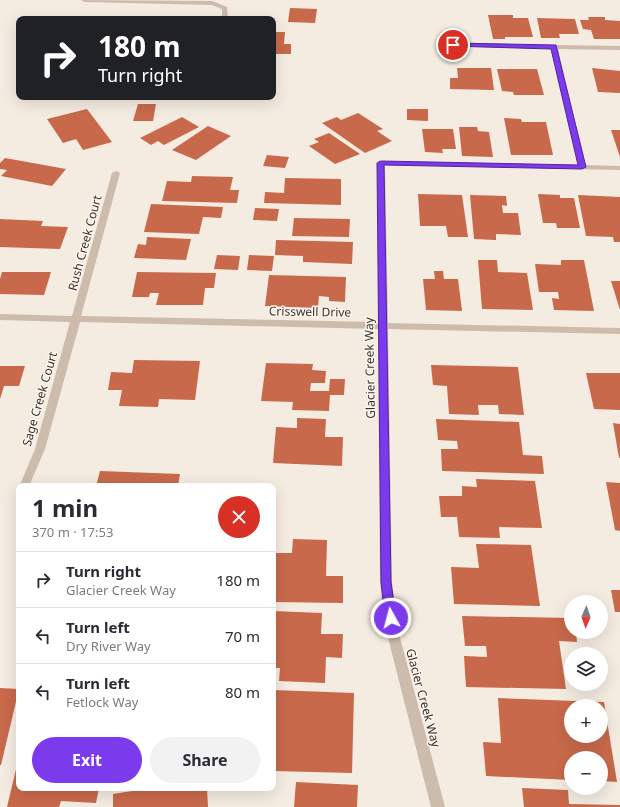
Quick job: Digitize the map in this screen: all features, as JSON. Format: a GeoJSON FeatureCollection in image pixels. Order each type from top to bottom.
{"type":"FeatureCollection","features":[{"type":"Feature","properties":{"kind":"street"},"geometry":{"type":"LineString","coordinates":[[84,0],[160,1],[221,5],[225,8],[225,16]]}},
{"type":"Feature","properties":{"kind":"street"},"geometry":{"type":"LineString","coordinates":[[439,45],[620,48]]}},
{"type":"Feature","properties":{"kind":"street"},"geometry":{"type":"LineString","coordinates":[[554,47],[582,167]]}},
{"type":"Feature","properties":{"kind":"street","name":"Glacier Creek Way"},"geometry":{"type":"LineString","coordinates":[[438,807],[392,630],[386,582],[381,163],[620,168]]}},
{"type":"Feature","properties":{"kind":"street","name":"Rush Creek Court"},"geometry":{"type":"LineString","coordinates":[[76,318],[116,173]]}},
{"type":"Feature","properties":{"kind":"street","name":"Crisswell Drive"},"geometry":{"type":"LineString","coordinates":[[0,317],[620,331]]}},
{"type":"Feature","properties":{"kind":"street","name":"Sage Creek Court"},"geometry":{"type":"LineString","coordinates":[[25,483],[40,449],[76,318]]}},
{"type":"Feature","properties":{"kind":"building"},"geometry":{"type":"Polygon","coordinates":[[[290,8],[317,9],[315,23],[288,22],[290,8]]]}},
{"type":"Feature","properties":{"kind":"building"},"geometry":{"type":"Polygon","coordinates":[[[488,15],[513,15],[513,18],[528,18],[533,37],[505,37],[505,39],[493,39],[488,15]]]}},
{"type":"Feature","properties":{"kind":"building"},"geometry":{"type":"Polygon","coordinates":[[[588,17],[605,17],[605,20],[620,21],[620,39],[594,39],[591,30],[583,29],[580,20],[589,20],[588,17]]]}},
{"type":"Feature","properties":{"kind":"building"},"geometry":{"type":"Polygon","coordinates":[[[537,18],[575,19],[579,34],[559,34],[560,38],[541,38],[537,18]]]}},
{"type":"Feature","properties":{"kind":"building"},"geometry":{"type":"Polygon","coordinates":[[[276,32],[285,32],[284,44],[291,44],[291,54],[276,54],[276,32]]]}},
{"type":"Feature","properties":{"kind":"building"},"geometry":{"type":"Polygon","coordinates":[[[457,68],[491,68],[494,90],[450,89],[450,78],[458,78],[457,68]]]}},
{"type":"Feature","properties":{"kind":"building"},"geometry":{"type":"Polygon","coordinates":[[[592,68],[620,71],[620,93],[598,92],[592,68]]]}},
{"type":"Feature","properties":{"kind":"building"},"geometry":{"type":"Polygon","coordinates":[[[497,69],[537,69],[544,95],[514,95],[513,92],[502,91],[497,69]]]}},
{"type":"Feature","properties":{"kind":"building"},"geometry":{"type":"Polygon","coordinates":[[[138,104],[156,104],[153,121],[133,121],[138,104]]]}},
{"type":"Feature","properties":{"kind":"building"},"geometry":{"type":"Polygon","coordinates":[[[87,109],[112,142],[83,150],[76,139],[63,143],[47,119],[87,109]]]}},
{"type":"Feature","properties":{"kind":"building"},"geometry":{"type":"Polygon","coordinates":[[[407,109],[428,109],[428,121],[407,120],[407,109]]]}},
{"type":"Feature","properties":{"kind":"building"},"geometry":{"type":"Polygon","coordinates":[[[358,113],[383,129],[377,131],[392,141],[365,153],[322,123],[337,117],[341,120],[358,113]]]}},
{"type":"Feature","properties":{"kind":"building"},"geometry":{"type":"Polygon","coordinates":[[[182,117],[199,127],[164,145],[158,141],[151,145],[140,138],[182,117]]]}},
{"type":"Feature","properties":{"kind":"building"},"geometry":{"type":"Polygon","coordinates":[[[504,118],[521,119],[522,122],[546,122],[553,155],[511,155],[504,118]]]}},
{"type":"Feature","properties":{"kind":"building"},"geometry":{"type":"Polygon","coordinates":[[[208,126],[231,136],[196,160],[172,150],[208,126]]]}},
{"type":"Feature","properties":{"kind":"building"},"geometry":{"type":"Polygon","coordinates":[[[459,127],[477,127],[478,131],[489,132],[493,157],[462,156],[459,127]]]}},
{"type":"Feature","properties":{"kind":"building"},"geometry":{"type":"Polygon","coordinates":[[[422,129],[453,129],[456,149],[442,149],[443,153],[425,152],[422,129]]]}},
{"type":"Feature","properties":{"kind":"building"},"geometry":{"type":"Polygon","coordinates":[[[611,130],[620,130],[620,157],[611,130]]]}},
{"type":"Feature","properties":{"kind":"building"},"geometry":{"type":"Polygon","coordinates":[[[329,133],[360,154],[335,164],[309,146],[319,142],[314,139],[329,133]]]}},
{"type":"Feature","properties":{"kind":"building"},"geometry":{"type":"Polygon","coordinates":[[[267,155],[289,157],[285,168],[263,166],[267,155]]]}},
{"type":"Feature","properties":{"kind":"building"},"geometry":{"type":"Polygon","coordinates":[[[5,158],[66,169],[52,186],[1,176],[7,170],[0,169],[0,163],[5,158]]]}},
{"type":"Feature","properties":{"kind":"building"},"geometry":{"type":"Polygon","coordinates":[[[192,176],[233,177],[230,190],[239,190],[237,203],[162,201],[167,181],[191,182],[192,176]]]}},
{"type":"Feature","properties":{"kind":"building"},"geometry":{"type":"Polygon","coordinates":[[[285,178],[341,179],[341,205],[264,203],[265,192],[284,193],[285,178]]]}},
{"type":"Feature","properties":{"kind":"building"},"geometry":{"type":"Polygon","coordinates":[[[418,194],[462,195],[468,237],[448,237],[446,226],[420,226],[418,194]]]}},
{"type":"Feature","properties":{"kind":"building"},"geometry":{"type":"Polygon","coordinates":[[[538,194],[560,195],[560,198],[574,198],[580,228],[557,228],[556,223],[543,223],[538,194]]]}},
{"type":"Feature","properties":{"kind":"building"},"geometry":{"type":"Polygon","coordinates":[[[470,195],[506,196],[507,206],[502,205],[503,213],[518,213],[521,235],[496,234],[496,240],[474,239],[470,195]]]}},
{"type":"Feature","properties":{"kind":"building"},"geometry":{"type":"Polygon","coordinates":[[[578,195],[620,197],[620,242],[614,242],[613,237],[586,236],[578,195]]]}},
{"type":"Feature","properties":{"kind":"building"},"geometry":{"type":"Polygon","coordinates":[[[151,204],[223,207],[221,218],[203,217],[199,234],[144,232],[151,204]]]}},
{"type":"Feature","properties":{"kind":"building"},"geometry":{"type":"Polygon","coordinates":[[[255,208],[279,209],[277,221],[253,220],[255,208]]]}},
{"type":"Feature","properties":{"kind":"building"},"geometry":{"type":"Polygon","coordinates":[[[294,218],[350,219],[349,237],[292,236],[294,218]]]}},
{"type":"Feature","properties":{"kind":"building"},"geometry":{"type":"Polygon","coordinates":[[[0,219],[43,221],[41,226],[68,227],[60,249],[0,247],[0,219]]]}},
{"type":"Feature","properties":{"kind":"building"},"geometry":{"type":"Polygon","coordinates":[[[147,237],[191,239],[186,260],[134,258],[138,244],[146,245],[147,237]]]}},
{"type":"Feature","properties":{"kind":"building"},"geometry":{"type":"Polygon","coordinates":[[[276,240],[353,242],[352,264],[303,262],[303,256],[275,255],[276,240]]]}},
{"type":"Feature","properties":{"kind":"building"},"geometry":{"type":"Polygon","coordinates":[[[217,255],[240,256],[238,270],[214,269],[217,255]]]}},
{"type":"Feature","properties":{"kind":"building"},"geometry":{"type":"Polygon","coordinates":[[[249,255],[274,256],[272,271],[247,270],[249,255]]]}},
{"type":"Feature","properties":{"kind":"building"},"geometry":{"type":"Polygon","coordinates":[[[478,260],[497,260],[498,272],[527,273],[533,310],[482,309],[478,260]]]}},
{"type":"Feature","properties":{"kind":"building"},"geometry":{"type":"Polygon","coordinates":[[[561,260],[584,260],[594,311],[554,310],[552,298],[559,299],[558,292],[539,292],[535,264],[561,265],[561,260]]]}},
{"type":"Feature","properties":{"kind":"building"},"geometry":{"type":"Polygon","coordinates":[[[434,271],[443,271],[444,279],[458,279],[462,311],[426,310],[423,279],[435,279],[434,271]]]}},
{"type":"Feature","properties":{"kind":"building"},"geometry":{"type":"Polygon","coordinates":[[[2,272],[51,272],[44,295],[0,294],[0,279],[2,272]]]}},
{"type":"Feature","properties":{"kind":"building"},"geometry":{"type":"Polygon","coordinates":[[[137,272],[216,273],[214,288],[205,288],[203,305],[156,305],[159,293],[150,293],[149,297],[132,297],[137,272]]]}},
{"type":"Feature","properties":{"kind":"building"},"geometry":{"type":"Polygon","coordinates":[[[269,275],[346,277],[345,302],[329,301],[329,297],[319,296],[318,308],[265,306],[269,275]]]}},
{"type":"Feature","properties":{"kind":"building"},"geometry":{"type":"Polygon","coordinates":[[[611,281],[620,281],[620,310],[611,281]]]}},
{"type":"Feature","properties":{"kind":"building"},"geometry":{"type":"Polygon","coordinates":[[[134,360],[200,361],[195,400],[159,399],[158,407],[119,406],[122,390],[108,390],[111,372],[132,373],[134,360]]]}},
{"type":"Feature","properties":{"kind":"building"},"geometry":{"type":"Polygon","coordinates":[[[266,363],[313,364],[312,370],[326,371],[325,383],[311,383],[310,391],[329,391],[330,379],[345,379],[344,395],[330,395],[329,411],[292,410],[293,402],[261,401],[266,363]]]}},
{"type":"Feature","properties":{"kind":"building"},"geometry":{"type":"Polygon","coordinates":[[[431,365],[518,367],[524,415],[499,414],[498,405],[478,405],[479,415],[449,414],[447,386],[433,385],[431,365]]]}},
{"type":"Feature","properties":{"kind":"building"},"geometry":{"type":"Polygon","coordinates":[[[0,366],[25,366],[19,386],[4,386],[0,399],[0,366]]]}},
{"type":"Feature","properties":{"kind":"building"},"geometry":{"type":"Polygon","coordinates":[[[586,373],[620,373],[620,410],[594,409],[586,373]]]}},
{"type":"Feature","properties":{"kind":"building"},"geometry":{"type":"Polygon","coordinates":[[[297,418],[326,419],[325,437],[343,437],[342,466],[273,463],[276,427],[297,428],[297,418]]]}},
{"type":"Feature","properties":{"kind":"building"},"geometry":{"type":"Polygon","coordinates":[[[436,419],[519,422],[523,455],[542,456],[544,474],[442,471],[441,449],[458,449],[457,441],[438,440],[436,419]]]}},
{"type":"Feature","properties":{"kind":"building"},"geometry":{"type":"Polygon","coordinates":[[[613,423],[620,424],[620,458],[619,458],[613,423]]]}},
{"type":"Feature","properties":{"kind":"building"},"geometry":{"type":"Polygon","coordinates":[[[100,471],[180,474],[178,483],[97,483],[100,471]]]}},
{"type":"Feature","properties":{"kind":"building"},"geometry":{"type":"Polygon","coordinates":[[[476,479],[535,481],[542,528],[499,527],[500,538],[459,537],[457,517],[441,517],[439,496],[462,496],[462,486],[477,487],[476,479]]]}},
{"type":"Feature","properties":{"kind":"building"},"geometry":{"type":"Polygon","coordinates":[[[606,482],[620,483],[620,531],[615,530],[606,482]]]}},
{"type":"Feature","properties":{"kind":"building"},"geometry":{"type":"Polygon","coordinates":[[[293,539],[327,540],[326,576],[343,576],[343,603],[276,602],[276,553],[292,553],[293,539]]]}},
{"type":"Feature","properties":{"kind":"building"},"geometry":{"type":"Polygon","coordinates":[[[476,544],[531,545],[540,606],[454,604],[451,567],[479,568],[476,544]]]}},
{"type":"Feature","properties":{"kind":"building"},"geometry":{"type":"Polygon","coordinates":[[[611,590],[620,590],[620,612],[615,612],[611,590]]]}},
{"type":"Feature","properties":{"kind":"building"},"geometry":{"type":"Polygon","coordinates":[[[276,611],[322,613],[321,634],[343,634],[342,658],[326,657],[325,683],[279,681],[280,668],[276,668],[276,611]]]}},
{"type":"Feature","properties":{"kind":"building"},"geometry":{"type":"Polygon","coordinates":[[[462,616],[564,618],[564,639],[577,639],[577,642],[559,641],[564,675],[564,689],[466,687],[464,656],[487,657],[486,646],[465,646],[462,616]]]}},
{"type":"Feature","properties":{"kind":"building"},"geometry":{"type":"Polygon","coordinates":[[[0,688],[16,689],[16,702],[0,765],[0,688]]]}},
{"type":"Feature","properties":{"kind":"building"},"geometry":{"type":"Polygon","coordinates":[[[276,690],[354,693],[352,773],[276,771],[276,690]]]}},
{"type":"Feature","properties":{"kind":"building"},"geometry":{"type":"Polygon","coordinates":[[[498,698],[564,700],[564,743],[608,743],[608,727],[617,782],[608,781],[608,751],[564,751],[564,780],[486,776],[483,742],[501,743],[498,698]]]}},
{"type":"Feature","properties":{"kind":"building"},"geometry":{"type":"Polygon","coordinates":[[[16,769],[16,791],[98,791],[96,803],[61,801],[59,807],[7,807],[16,769]]]}},
{"type":"Feature","properties":{"kind":"building"},"geometry":{"type":"Polygon","coordinates":[[[296,782],[358,785],[357,807],[294,807],[296,782]]]}},
{"type":"Feature","properties":{"kind":"building"},"geometry":{"type":"Polygon","coordinates":[[[522,788],[564,790],[564,795],[568,795],[569,804],[620,805],[620,807],[524,807],[522,788]]]}},
{"type":"Feature","properties":{"kind":"building"},"geometry":{"type":"Polygon","coordinates":[[[132,791],[207,791],[208,807],[113,807],[113,794],[132,791]]]}},
{"type":"Feature","properties":{"kind":"route"},"geometry":{"type":"LineString","coordinates":[[391,618],[386,582],[381,163],[582,167],[554,47],[453,45]]}}]}
